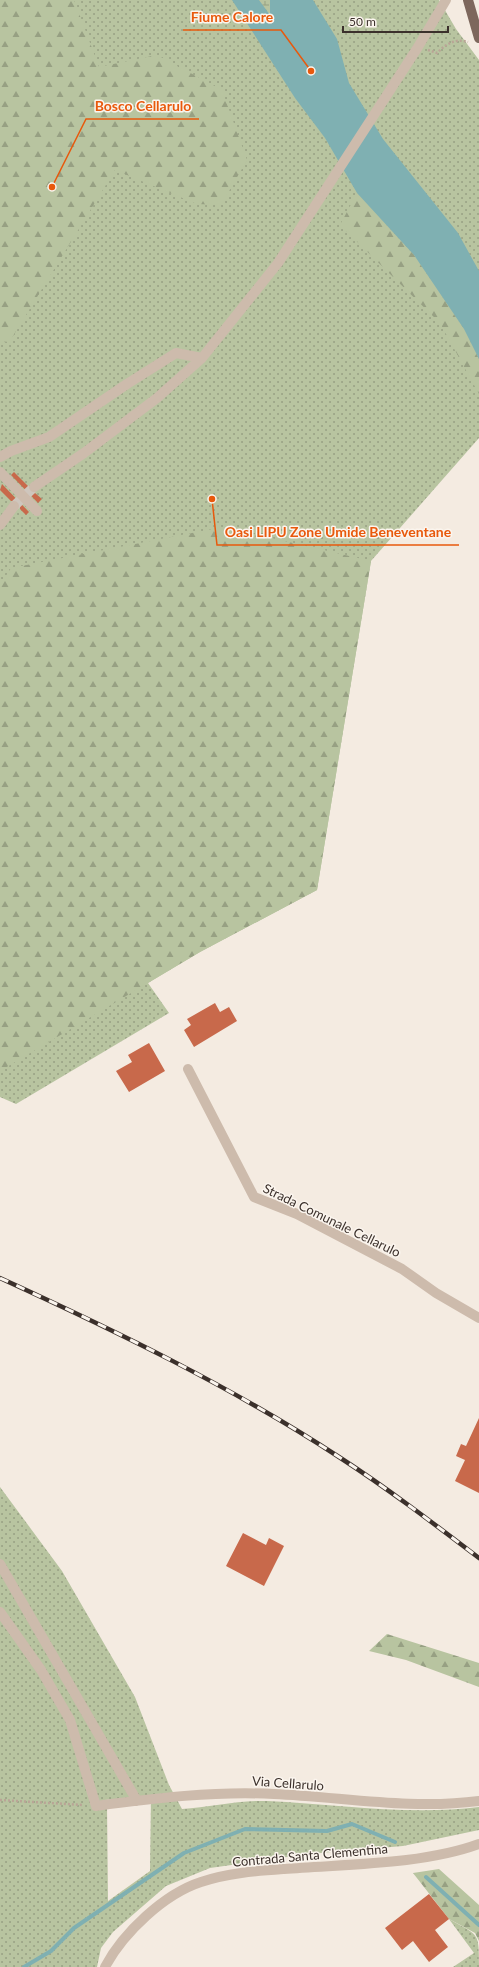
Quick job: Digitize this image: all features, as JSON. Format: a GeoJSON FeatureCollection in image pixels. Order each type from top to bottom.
{"type":"FeatureCollection","features":[{"type":"Feature","properties":{"kind":"main road"},"geometry":{"type":"LineString","coordinates":[[468,0],[476,41]]}},
{"type":"Feature","properties":{"kind":"street"},"geometry":{"type":"LineString","coordinates":[[34,486],[84,453],[157,398],[202,358],[278,263],[418,47],[446,0]]}},
{"type":"Feature","properties":{"kind":"street"},"geometry":{"type":"LineString","coordinates":[[0,457],[11,451],[49,437],[176,353],[202,358]]}},
{"type":"Feature","properties":{"kind":"street"},"geometry":{"type":"LineString","coordinates":[[0,472],[37,511]]}},
{"type":"Feature","properties":{"kind":"street"},"geometry":{"type":"LineString","coordinates":[[0,525],[14,506]]}},
{"type":"Feature","properties":{"kind":"street","name":"Strada Comunale Cellarulo"},"geometry":{"type":"LineString","coordinates":[[188,1069],[254,1197],[297,1214],[402,1269],[436,1293],[479,1318]]}},
{"type":"Feature","properties":{"kind":"street"},"geometry":{"type":"LineString","coordinates":[[0,1564],[137,1801]]}},
{"type":"Feature","properties":{"kind":"street"},"geometry":{"type":"LineString","coordinates":[[0,1612],[40,1670],[70,1720],[96,1806]]}},
{"type":"Feature","properties":{"kind":"street","name":"Via Cellarulo"},"geometry":{"type":"LineString","coordinates":[[96,1806],[170,1796],[236,1793],[275,1794],[398,1805],[450,1805],[479,1801]]}},
{"type":"Feature","properties":{"kind":"street","name":"Contrada Santa Clementina"},"geometry":{"type":"LineString","coordinates":[[105,1967],[111,1956],[132,1930],[163,1902],[200,1882],[248,1872],[428,1857],[479,1844]]}},
{"type":"Feature","properties":{"kind":"path"},"geometry":{"type":"LineString","coordinates":[[418,47],[437,53],[446,44],[461,40],[476,41]]}},
{"type":"Feature","properties":{"kind":"path"},"geometry":{"type":"LineString","coordinates":[[0,1800],[96,1806]]}},
{"type":"Feature","properties":{"kind":"green space"},"geometry":{"type":"Polygon","coordinates":[[[0,0],[439,0],[456,29],[479,60],[479,438],[371,561],[317,890],[200,952],[148,983],[169,1013],[16,1104],[0,1097],[0,0]]]}},
{"type":"Feature","properties":{"kind":"green space"},"geometry":{"type":"Polygon","coordinates":[[[0,0],[74,0],[99,67],[157,55],[222,90],[247,160],[221,205],[197,204],[115,170],[10,341],[0,343],[0,0]]]}},
{"type":"Feature","properties":{"kind":"green space"},"geometry":{"type":"Polygon","coordinates":[[[259,0],[270,0],[271,16],[259,0]]]}},
{"type":"Feature","properties":{"kind":"green space"},"geometry":{"type":"Polygon","coordinates":[[[357,193],[414,255],[464,329],[479,359],[479,394],[440,323],[340,225],[357,193]]]}},
{"type":"Feature","properties":{"kind":"green space"},"geometry":{"type":"Polygon","coordinates":[[[223,527],[371,561],[317,890],[200,952],[0,1071],[0,585],[11,568],[223,527]]]}},
{"type":"Feature","properties":{"kind":"green space"},"geometry":{"type":"Polygon","coordinates":[[[0,1487],[62,1571],[135,1697],[169,1785],[182,1809],[257,1801],[294,1802],[399,1810],[479,1807],[479,1830],[403,1846],[308,1854],[210,1868],[166,1886],[113,1932],[101,1948],[97,1967],[0,1967],[0,1487]],[[151,1796],[105,1800],[107,1805],[108,1901],[150,1871],[151,1796]]]}},
{"type":"Feature","properties":{"kind":"green space"},"geometry":{"type":"Polygon","coordinates":[[[387,1634],[479,1663],[479,1687],[406,1660],[369,1651],[387,1634]]]}},
{"type":"Feature","properties":{"kind":"green space"},"geometry":{"type":"Polygon","coordinates":[[[439,1869],[479,1905],[479,1941],[475,1933],[449,1919],[413,1873],[439,1869]]]}},
{"type":"Feature","properties":{"kind":"green space"},"geometry":{"type":"Polygon","coordinates":[[[449,1919],[472,1932],[475,1936],[479,1947],[479,1967],[453,1967],[474,1953],[449,1919]]]}},
{"type":"Feature","properties":{"kind":"water"},"geometry":{"type":"Polygon","coordinates":[[[232,0],[259,0],[270,15],[270,0],[313,0],[337,39],[349,83],[383,139],[458,233],[479,271],[479,359],[464,329],[414,255],[357,193],[325,138],[295,98],[232,0]]]}},
{"type":"Feature","properties":{"kind":"building"},"geometry":{"type":"Polygon","coordinates":[[[14,472],[28,486],[29,491],[35,493],[42,499],[38,503],[11,475],[14,472]]]}},
{"type":"Feature","properties":{"kind":"building"},"geometry":{"type":"Polygon","coordinates":[[[2,484],[29,512],[26,515],[20,509],[20,504],[18,501],[11,501],[0,490],[2,484]]]}},
{"type":"Feature","properties":{"kind":"building"},"geometry":{"type":"Polygon","coordinates":[[[215,1003],[220,1012],[229,1007],[237,1021],[194,1047],[184,1030],[191,1025],[187,1019],[215,1003]]]}},
{"type":"Feature","properties":{"kind":"building"},"geometry":{"type":"Polygon","coordinates":[[[149,1043],[165,1071],[129,1092],[116,1071],[132,1062],[128,1055],[149,1043]]]}},
{"type":"Feature","properties":{"kind":"building"},"geometry":{"type":"Polygon","coordinates":[[[479,1418],[479,1493],[455,1481],[465,1460],[456,1456],[461,1444],[466,1446],[479,1418]]]}},
{"type":"Feature","properties":{"kind":"building"},"geometry":{"type":"Polygon","coordinates":[[[243,1533],[266,1545],[269,1538],[284,1546],[264,1586],[226,1566],[243,1533]]]}},
{"type":"Feature","properties":{"kind":"building"},"geometry":{"type":"Polygon","coordinates":[[[429,1894],[449,1919],[435,1930],[448,1947],[429,1962],[413,1941],[402,1950],[385,1928],[429,1894]]]}},
{"type":"Feature","properties":{"kind":"waterway"},"geometry":{"type":"LineString","coordinates":[[24,1967],[51,1951],[74,1928],[184,1853],[245,1829],[327,1831],[352,1824],[395,1842]]}},
{"type":"Feature","properties":{"kind":"waterway"},"geometry":{"type":"LineString","coordinates":[[426,1877],[479,1925]]}},
{"type":"Feature","properties":{"kind":"tunnel"},"geometry":{"type":"LineString","coordinates":[[14,506],[34,487]]}},
{"type":"Feature","properties":{"kind":"railway"},"geometry":{"type":"LineString","coordinates":[[0,1278],[130,1339],[257,1407],[298,1431],[357,1469],[410,1506],[479,1558]]}},
{"type":"Feature","properties":{"kind":"place","name":"Fiume Calore"},"geometry":{"type":"Point","coordinates":[311,71]}},
{"type":"Feature","properties":{"kind":"place","name":"Bosco Cellarulo"},"geometry":{"type":"Point","coordinates":[52,187]}},
{"type":"Feature","properties":{"kind":"place","name":"Oasi LIPU Zone Umide Beneventane"},"geometry":{"type":"Point","coordinates":[212,499]}}]}
